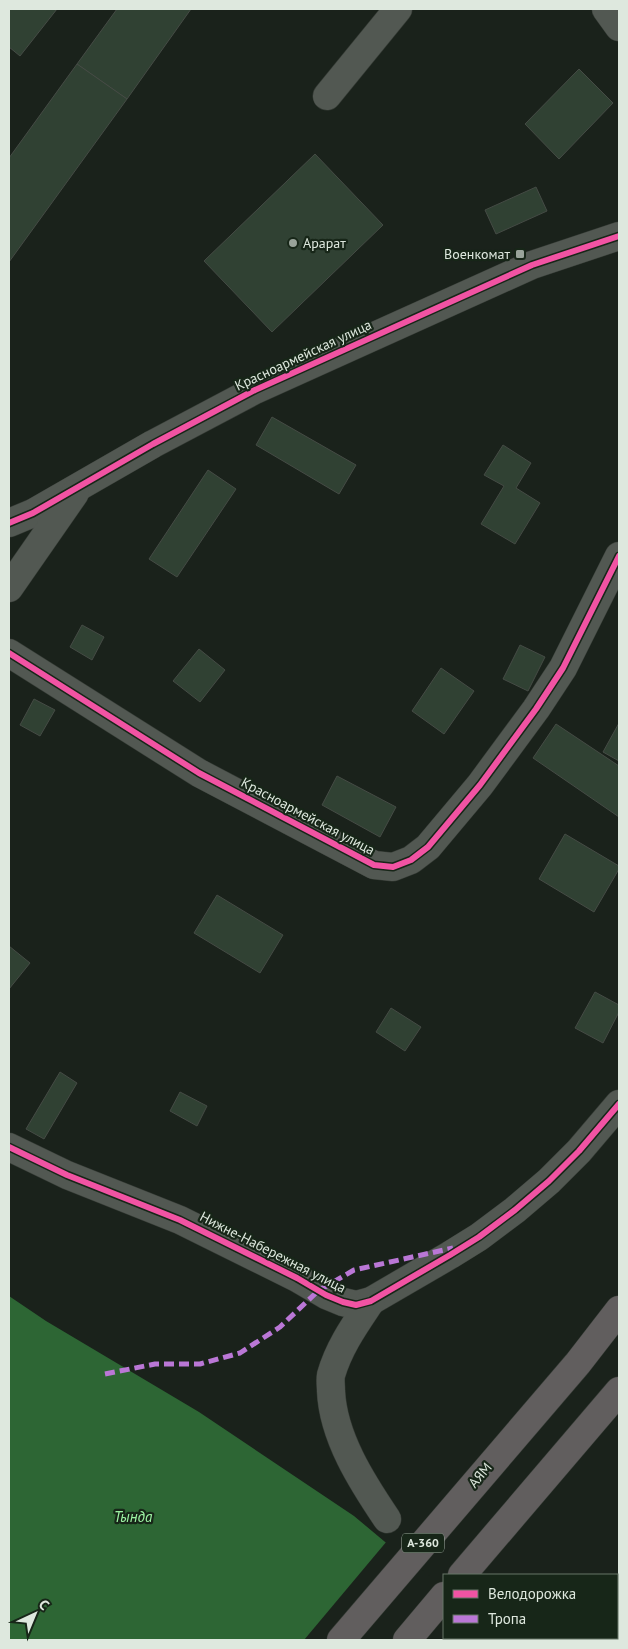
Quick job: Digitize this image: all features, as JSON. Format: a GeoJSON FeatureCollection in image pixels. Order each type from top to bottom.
{"type":"FeatureCollection","features":[{"type":"Feature","properties":{"kind":"highway","name":"АЯМ"},"geometry":{"type":"LineString","coordinates":[[341,1640],[578,1363],[619,1310]]}},
{"type":"Feature","properties":{"kind":"highway"},"geometry":{"type":"LineString","coordinates":[[463,1574],[619,1392]]}},
{"type":"Feature","properties":{"kind":"highway"},"geometry":{"type":"LineString","coordinates":[[407,1640],[443,1597]]}},
{"type":"Feature","properties":{"kind":"street"},"geometry":{"type":"LineString","coordinates":[[327,96],[398,9]]}},
{"type":"Feature","properties":{"kind":"street"},"geometry":{"type":"LineString","coordinates":[[606,9],[619,27]]}},
{"type":"Feature","properties":{"kind":"street","name":"Красноармейская улица"},"geometry":{"type":"LineString","coordinates":[[9,523],[33,513],[153,444],[255,390],[532,265],[619,236]]}},
{"type":"Feature","properties":{"kind":"street"},"geometry":{"type":"LineString","coordinates":[[9,588],[78,487]]}},
{"type":"Feature","properties":{"kind":"street","name":"Красноармейская улица"},"geometry":{"type":"LineString","coordinates":[[9,653],[199,773],[374,865],[393,867],[411,860],[428,847],[480,785],[536,709],[563,668],[619,556]]}},
{"type":"Feature","properties":{"kind":"street","name":"Нижне-Набережная улица"},"geometry":{"type":"LineString","coordinates":[[9,1147],[67,1175],[180,1220],[297,1278],[326,1295],[356,1305],[371,1301],[479,1237],[515,1210],[549,1181],[579,1151],[619,1104]]}},
{"type":"Feature","properties":{"kind":"street"},"geometry":{"type":"LineString","coordinates":[[371,1301],[346,1337],[331,1377],[332,1408],[351,1462],[387,1519]]}},
{"type":"Feature","properties":{"kind":"water","name":"Тында"},"geometry":{"type":"Polygon","coordinates":[[[9,1296],[46,1321],[199,1412],[354,1516],[439,1587],[443,1639],[480,1640],[9,1640],[9,1296]]]}},
{"type":"Feature","properties":{"kind":"pier"},"geometry":{"type":"Polygon","coordinates":[[[387,1541],[443,1589],[442,1640],[304,1640],[387,1541]]]}},
{"type":"Feature","properties":{"kind":"building"},"geometry":{"type":"Polygon","coordinates":[[[9,9],[57,9],[20,56],[9,47],[9,9]]]}},
{"type":"Feature","properties":{"kind":"building"},"geometry":{"type":"Polygon","coordinates":[[[117,9],[191,9],[127,99],[77,64],[117,9]]]}},
{"type":"Feature","properties":{"kind":"building"},"geometry":{"type":"Polygon","coordinates":[[[77,64],[127,99],[9,262],[9,158],[77,64]]]}},
{"type":"Feature","properties":{"kind":"building"},"geometry":{"type":"Polygon","coordinates":[[[579,69],[613,103],[559,159],[525,124],[579,69]]]}},
{"type":"Feature","properties":{"kind":"building","name":"Арарат"},"geometry":{"type":"Polygon","coordinates":[[[315,154],[383,225],[272,332],[204,261],[315,154]]]}},
{"type":"Feature","properties":{"kind":"building"},"geometry":{"type":"Polygon","coordinates":[[[536,187],[547,211],[496,234],[485,210],[536,187]]]}},
{"type":"Feature","properties":{"kind":"building"},"geometry":{"type":"Polygon","coordinates":[[[272,417],[356,465],[339,494],[256,445],[272,417]]]}},
{"type":"Feature","properties":{"kind":"building"},"geometry":{"type":"Polygon","coordinates":[[[503,445],[531,463],[516,488],[540,503],[515,544],[481,524],[504,486],[484,475],[503,445]]]}},
{"type":"Feature","properties":{"kind":"building"},"geometry":{"type":"Polygon","coordinates":[[[208,470],[236,489],[177,577],[149,559],[208,470]]]}},
{"type":"Feature","properties":{"kind":"building"},"geometry":{"type":"Polygon","coordinates":[[[82,625],[104,637],[92,660],[70,647],[82,625]]]}},
{"type":"Feature","properties":{"kind":"building"},"geometry":{"type":"Polygon","coordinates":[[[520,645],[545,657],[528,691],[503,679],[520,645]]]}},
{"type":"Feature","properties":{"kind":"building"},"geometry":{"type":"Polygon","coordinates":[[[199,649],[225,670],[200,702],[173,681],[199,649]]]}},
{"type":"Feature","properties":{"kind":"building"},"geometry":{"type":"Polygon","coordinates":[[[441,668],[474,691],[444,734],[412,711],[441,668]]]}},
{"type":"Feature","properties":{"kind":"building"},"geometry":{"type":"Polygon","coordinates":[[[34,699],[55,710],[40,736],[20,725],[34,699]]]}},
{"type":"Feature","properties":{"kind":"building"},"geometry":{"type":"Polygon","coordinates":[[[619,723],[619,761],[603,752],[619,723]]]}},
{"type":"Feature","properties":{"kind":"building"},"geometry":{"type":"Polygon","coordinates":[[[556,724],[619,766],[619,817],[533,758],[556,724]]]}},
{"type":"Feature","properties":{"kind":"building"},"geometry":{"type":"Polygon","coordinates":[[[337,776],[396,807],[380,837],[322,805],[337,776]]]}},
{"type":"Feature","properties":{"kind":"building"},"geometry":{"type":"Polygon","coordinates":[[[565,834],[619,866],[594,912],[539,879],[565,834]]]}},
{"type":"Feature","properties":{"kind":"building"},"geometry":{"type":"Polygon","coordinates":[[[217,895],[283,935],[260,973],[194,933],[217,895]]]}},
{"type":"Feature","properties":{"kind":"building"},"geometry":{"type":"Polygon","coordinates":[[[9,946],[30,963],[9,989],[9,946]]]}},
{"type":"Feature","properties":{"kind":"building"},"geometry":{"type":"Polygon","coordinates":[[[595,992],[619,1005],[619,1012],[603,1043],[575,1028],[595,992]]]}},
{"type":"Feature","properties":{"kind":"building"},"geometry":{"type":"Polygon","coordinates":[[[391,1008],[421,1027],[405,1051],[376,1032],[391,1008]]]}},
{"type":"Feature","properties":{"kind":"building"},"geometry":{"type":"Polygon","coordinates":[[[60,1072],[77,1083],[44,1139],[26,1129],[60,1072]]]}},
{"type":"Feature","properties":{"kind":"building"},"geometry":{"type":"Polygon","coordinates":[[[180,1092],[207,1106],[197,1126],[170,1111],[180,1092]]]}},
{"type":"Feature","properties":{"kind":"marked path"},"geometry":{"type":"LineString","coordinates":[[105,1374],[155,1364],[200,1364],[240,1353],[280,1327],[318,1291],[354,1270],[453,1248]]}},
{"type":"Feature","properties":{"kind":"cycle path"},"geometry":{"type":"LineString","coordinates":[[9,523],[33,513],[153,444],[255,390],[532,265],[619,236]]}},
{"type":"Feature","properties":{"kind":"cycle path"},"geometry":{"type":"LineString","coordinates":[[9,653],[199,773],[374,865],[393,867],[411,860],[428,847],[480,785],[536,709],[563,668],[619,556]]}},
{"type":"Feature","properties":{"kind":"cycle path"},"geometry":{"type":"LineString","coordinates":[[9,1147],[67,1175],[180,1220],[297,1278],[326,1295],[356,1305],[371,1301],[450,1255],[479,1237],[515,1210],[549,1181],[579,1151],[619,1104]]}},
{"type":"Feature","properties":{"kind":"place","name":"Арарат"},"geometry":{"type":"Point","coordinates":[293,243]}},
{"type":"Feature","properties":{"kind":"place","name":"Военкомат"},"geometry":{"type":"Point","coordinates":[520,254]}}]}
